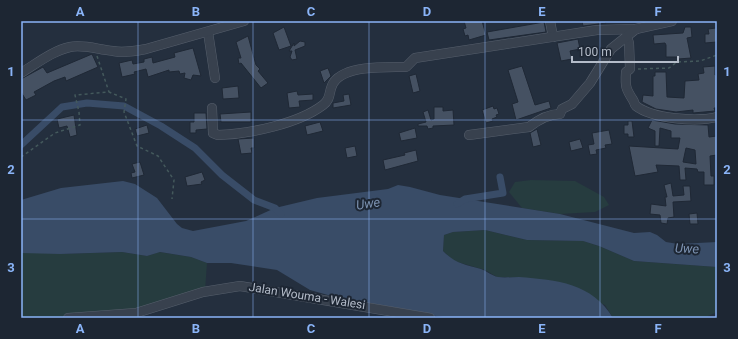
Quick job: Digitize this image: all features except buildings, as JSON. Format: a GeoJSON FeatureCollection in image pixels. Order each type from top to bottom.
{"type":"FeatureCollection","features":[{"type":"Feature","properties":{"kind":"street"},"geometry":{"type":"LineString","coordinates":[[21,73],[69,47],[77,46],[111,51],[131,51],[208,32],[244,21]]}},
{"type":"Feature","properties":{"kind":"street"},"geometry":{"type":"LineString","coordinates":[[550,21],[553,37]]}},
{"type":"Feature","properties":{"kind":"street"},"geometry":{"type":"LineString","coordinates":[[212,108],[213,133],[218,136],[256,131],[294,120],[320,107],[328,101],[332,84],[338,76],[350,72],[379,66],[406,67],[415,58],[597,30],[636,29],[672,21]]}},
{"type":"Feature","properties":{"kind":"street"},"geometry":{"type":"LineString","coordinates":[[470,135],[529,127],[536,121],[554,114],[560,114],[562,109],[572,104],[590,83],[608,53],[636,29]]}},
{"type":"Feature","properties":{"kind":"street"},"geometry":{"type":"LineString","coordinates":[[208,32],[215,78]]}},
{"type":"Feature","properties":{"kind":"street"},"geometry":{"type":"LineString","coordinates":[[626,37],[629,43],[630,69],[626,72],[625,80],[627,93],[636,105],[659,116],[669,118],[717,117]]}},
{"type":"Feature","properties":{"kind":"street","name":"Jalan Wouma - Walesi"},"geometry":{"type":"LineString","coordinates":[[68,318],[136,313],[203,292],[240,286],[430,318]]}},
{"type":"Feature","properties":{"kind":"path"},"geometry":{"type":"LineString","coordinates":[[94,48],[109,92]]}},
{"type":"Feature","properties":{"kind":"path"},"geometry":{"type":"LineString","coordinates":[[630,69],[669,68],[677,62],[700,61],[717,55]]}},
{"type":"Feature","properties":{"kind":"path"},"geometry":{"type":"LineString","coordinates":[[21,158],[55,133],[80,126],[79,110],[75,96],[109,92],[126,99],[124,112],[137,146],[158,156],[174,180],[172,199]]}},
{"type":"Feature","properties":{"kind":"green space"},"geometry":{"type":"Polygon","coordinates":[[[531,180],[575,181],[604,197],[609,205],[595,212],[560,214],[522,208],[509,192],[515,182],[531,180]]]}},
{"type":"Feature","properties":{"kind":"green space"},"geometry":{"type":"Polygon","coordinates":[[[485,230],[527,240],[583,241],[634,261],[717,267],[717,312],[704,318],[613,318],[605,305],[520,278],[497,277],[485,270],[454,261],[443,251],[444,235],[453,232],[485,230]]]}},
{"type":"Feature","properties":{"kind":"green space"},"geometry":{"type":"Polygon","coordinates":[[[38,252],[60,254],[122,252],[147,256],[159,252],[191,257],[207,263],[205,291],[148,310],[68,318],[21,318],[21,253],[38,252]]]}},
{"type":"Feature","properties":{"kind":"water","name":"Uwe"},"geometry":{"type":"Polygon","coordinates":[[[123,181],[135,184],[157,198],[177,224],[182,228],[193,231],[246,221],[275,208],[317,198],[388,189],[398,185],[440,195],[560,214],[634,233],[650,232],[666,242],[678,244],[717,242],[717,267],[634,261],[583,241],[527,240],[485,230],[453,232],[444,235],[443,251],[456,261],[481,269],[498,277],[519,277],[547,280],[560,282],[584,290],[595,297],[613,318],[449,318],[360,304],[310,290],[277,270],[231,263],[207,263],[191,257],[160,252],[147,256],[122,252],[60,254],[21,253],[21,200],[61,188],[123,181]]]}},
{"type":"Feature","properties":{"kind":"waterway"},"geometry":{"type":"LineString","coordinates":[[21,145],[62,107],[87,103],[124,106],[161,126],[195,148],[222,175],[254,200],[275,208],[281,214]]}},
{"type":"Feature","properties":{"kind":"waterway"},"geometry":{"type":"LineString","coordinates":[[457,204],[465,199],[503,193],[500,177]]}}]}
